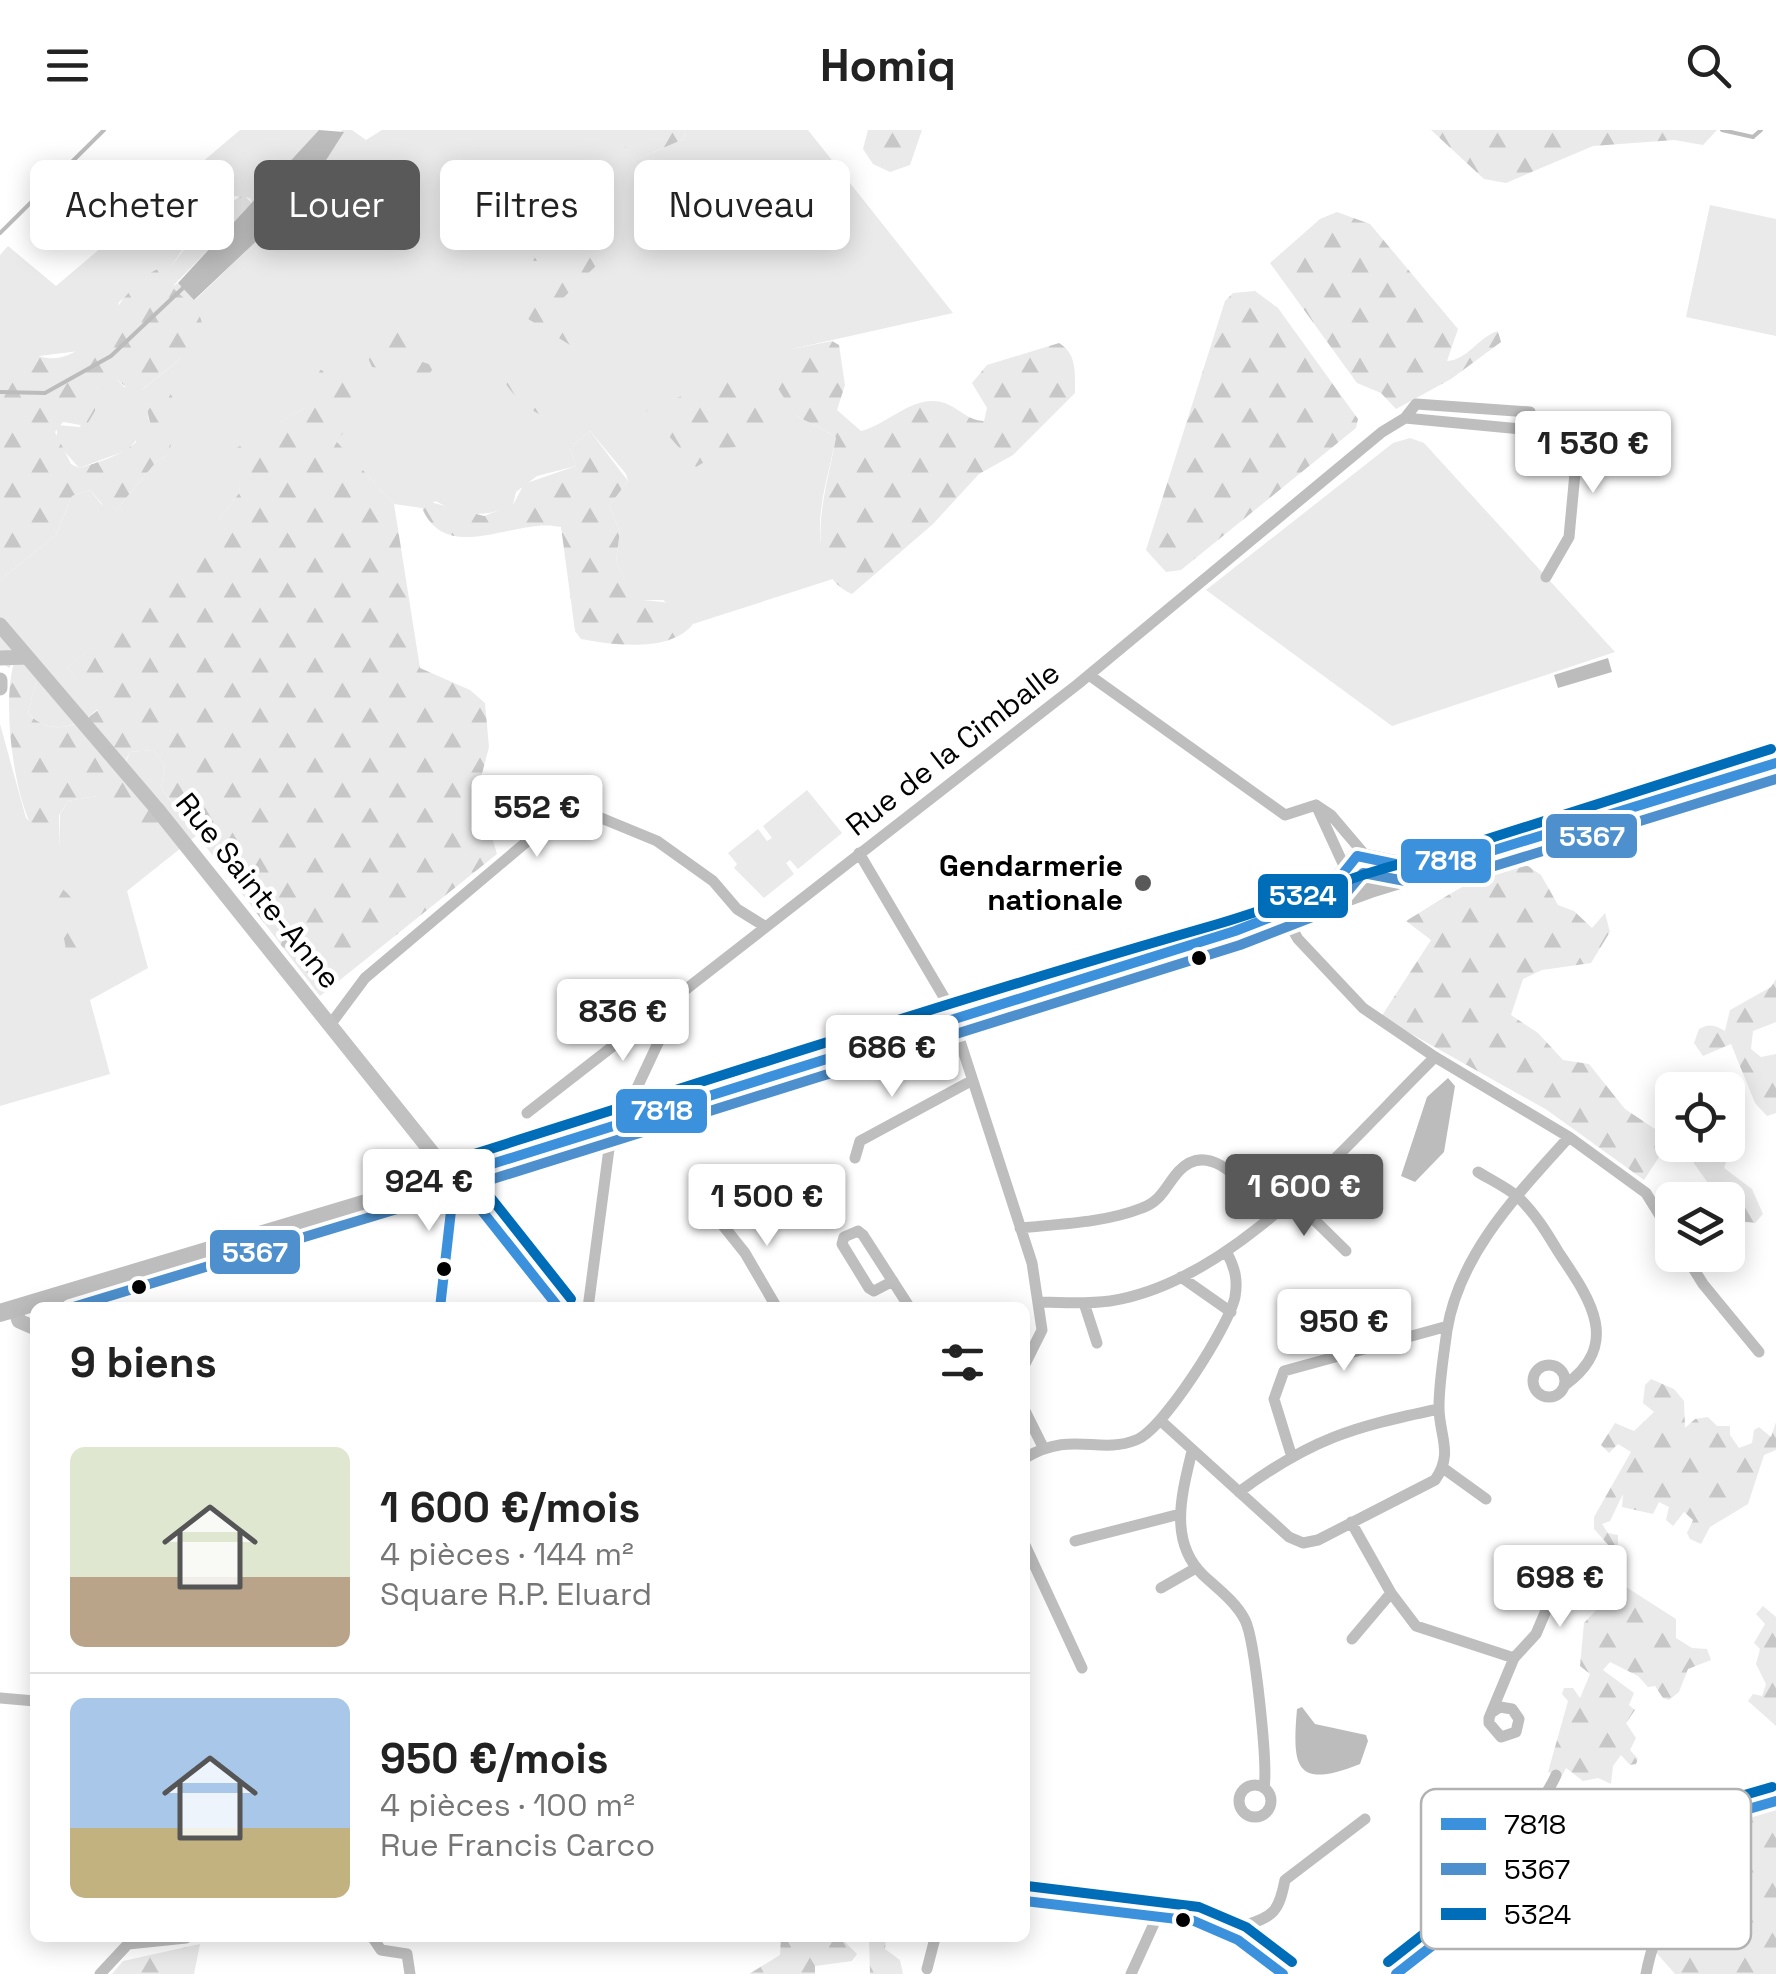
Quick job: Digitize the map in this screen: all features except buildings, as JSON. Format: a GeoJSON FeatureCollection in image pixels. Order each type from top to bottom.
{"type":"FeatureCollection","features":[{"type":"Feature","properties":{"kind":"main road"},"geometry":{"type":"LineString","coordinates":[[1235,931],[1287,920],[1348,894],[1367,892],[1776,763]]}},
{"type":"Feature","properties":{"kind":"main road"},"geometry":{"type":"LineString","coordinates":[[476,1169],[1235,931],[1318,901],[1352,859],[1371,858],[1412,866],[1472,857]]}},
{"type":"Feature","properties":{"kind":"main road"},"geometry":{"type":"LineString","coordinates":[[1367,892],[1382,878],[1371,858]]}},
{"type":"Feature","properties":{"kind":"main road"},"geometry":{"type":"LineString","coordinates":[[1345,871],[1348,886],[1367,892]]}},
{"type":"Feature","properties":{"kind":"main road"},"geometry":{"type":"LineString","coordinates":[[36,1302],[439,1174],[460,1159],[476,1169],[479,1181],[472,1198],[452,1202],[441,1195],[439,1174]]}},
{"type":"Feature","properties":{"kind":"street","name":"Rue de la Cimballe"},"geometry":{"type":"LineString","coordinates":[[527,1114],[1089,675],[1382,432],[1405,418],[1416,404],[1530,412],[1532,430]]}},
{"type":"Feature","properties":{"kind":"street"},"geometry":{"type":"LineString","coordinates":[[1405,418],[1532,430],[1574,474],[1570,537],[1546,577]]}},
{"type":"Feature","properties":{"kind":"street"},"geometry":{"type":"LineString","coordinates":[[3,631],[1,657],[26,658]]}},
{"type":"Feature","properties":{"kind":"street","name":"Rue Sainte-Anne"},"geometry":{"type":"LineString","coordinates":[[3,631],[26,658],[37,664],[330,1025],[439,1174]]}},
{"type":"Feature","properties":{"kind":"street"},"geometry":{"type":"LineString","coordinates":[[1089,675],[1285,815],[1316,805]]}},
{"type":"Feature","properties":{"kind":"street"},"geometry":{"type":"LineString","coordinates":[[0,680],[0,688]]}},
{"type":"Feature","properties":{"kind":"street"},"geometry":{"type":"LineString","coordinates":[[1316,805],[1371,858]]}},
{"type":"Feature","properties":{"kind":"street"},"geometry":{"type":"LineString","coordinates":[[1316,805],[1345,871]]}},
{"type":"Feature","properties":{"kind":"street"},"geometry":{"type":"LineString","coordinates":[[330,1025],[365,978],[530,839],[562,819],[589,813],[657,841],[713,881],[737,909],[766,927]]}},
{"type":"Feature","properties":{"kind":"street"},"geometry":{"type":"LineString","coordinates":[[860,854],[948,1004],[1042,1302],[1042,1330],[1030,1354]]}},
{"type":"Feature","properties":{"kind":"street"},"geometry":{"type":"LineString","coordinates":[[1287,920],[1298,939],[1363,1008],[1434,1056],[1569,1136],[1646,1194],[1655,1208]]}},
{"type":"Feature","properties":{"kind":"street"},"geometry":{"type":"LineString","coordinates":[[589,1302],[616,1125],[673,1010],[669,1006]]}},
{"type":"Feature","properties":{"kind":"street"},"geometry":{"type":"LineString","coordinates":[[1042,1302],[1084,1302],[1142,1293],[1227,1253],[1291,1198],[1434,1056]]}},
{"type":"Feature","properties":{"kind":"street"},"geometry":{"type":"LineString","coordinates":[[856,1158],[860,1141],[970,1081]]}},
{"type":"Feature","properties":{"kind":"street"},"geometry":{"type":"LineString","coordinates":[[1161,1421],[1296,1541],[1311,1543],[1435,1480],[1448,1449],[1439,1409],[1448,1326],[1485,1237],[1569,1136]]}},
{"type":"Feature","properties":{"kind":"street"},"geometry":{"type":"LineString","coordinates":[[1020,1228],[1099,1219],[1144,1208],[1162,1196],[1181,1168],[1198,1160],[1220,1162],[1271,1214]]}},
{"type":"Feature","properties":{"kind":"street"},"geometry":{"type":"LineString","coordinates":[[1478,1172],[1516,1196],[1536,1216],[1590,1300],[1597,1328],[1594,1352],[1586,1370],[1565,1385]]}},
{"type":"Feature","properties":{"kind":"street"},"geometry":{"type":"LineString","coordinates":[[472,1198],[554,1302]]}},
{"type":"Feature","properties":{"kind":"street"},"geometry":{"type":"LineString","coordinates":[[1291,1198],[1346,1251]]}},
{"type":"Feature","properties":{"kind":"street"},"geometry":{"type":"LineString","coordinates":[[441,1302],[452,1202]]}},
{"type":"Feature","properties":{"kind":"street"},"geometry":{"type":"LineString","coordinates":[[717,1218],[745,1253],[774,1302]]}},
{"type":"Feature","properties":{"kind":"street"},"geometry":{"type":"LineString","coordinates":[[893,1281],[874,1291],[868,1288],[842,1244],[844,1237],[858,1231],[863,1235],[893,1281],[906,1302]]}},
{"type":"Feature","properties":{"kind":"street"},"geometry":{"type":"LineString","coordinates":[[1030,1455],[1066,1441],[1137,1440],[1161,1421],[1231,1312],[1237,1280],[1227,1253]]}},
{"type":"Feature","properties":{"kind":"street"},"geometry":{"type":"LineString","coordinates":[[1696,1272],[1759,1352]]}},
{"type":"Feature","properties":{"kind":"street"},"geometry":{"type":"LineString","coordinates":[[1181,1277],[1231,1312]]}},
{"type":"Feature","properties":{"kind":"street"},"geometry":{"type":"LineString","coordinates":[[1084,1302],[1098,1343]]}},
{"type":"Feature","properties":{"kind":"street"},"geometry":{"type":"LineString","coordinates":[[8,1311],[30,1326]]}},
{"type":"Feature","properties":{"kind":"street"},"geometry":{"type":"LineString","coordinates":[[1290,1454],[1274,1399],[1284,1371],[1448,1326]]}},
{"type":"Feature","properties":{"kind":"street"},"geometry":{"type":"LineString","coordinates":[[1239,1492],[1290,1454],[1331,1436],[1439,1409]]}},
{"type":"Feature","properties":{"kind":"street"},"geometry":{"type":"LineString","coordinates":[[1030,1421],[1043,1447]]}},
{"type":"Feature","properties":{"kind":"street"},"geometry":{"type":"LineString","coordinates":[[1192,1451],[1180,1514],[1186,1556],[1244,1618],[1253,1643],[1264,1788]]}},
{"type":"Feature","properties":{"kind":"street"},"geometry":{"type":"LineString","coordinates":[[1443,1468],[1486,1499]]}},
{"type":"Feature","properties":{"kind":"street"},"geometry":{"type":"LineString","coordinates":[[1075,1540],[1180,1514]]}},
{"type":"Feature","properties":{"kind":"street"},"geometry":{"type":"LineString","coordinates":[[1351,1522],[1392,1594],[1416,1626],[1514,1658]]}},
{"type":"Feature","properties":{"kind":"street"},"geometry":{"type":"LineString","coordinates":[[1030,1555],[1082,1668]]}},
{"type":"Feature","properties":{"kind":"street"},"geometry":{"type":"LineString","coordinates":[[1160,1588],[1196,1568]]}},
{"type":"Feature","properties":{"kind":"street"},"geometry":{"type":"LineString","coordinates":[[1492,1713],[1514,1658],[1536,1634],[1562,1573]]}},
{"type":"Feature","properties":{"kind":"street"},"geometry":{"type":"LineString","coordinates":[[1352,1638],[1392,1594]]}},
{"type":"Feature","properties":{"kind":"street"},"geometry":{"type":"LineString","coordinates":[[0,1698],[30,1701]]}},
{"type":"Feature","properties":{"kind":"street"},"geometry":{"type":"LineString","coordinates":[[1550,1789],[1556,1775]]}},
{"type":"Feature","properties":{"kind":"street"},"geometry":{"type":"LineString","coordinates":[[1751,1807],[1776,1800]]}},
{"type":"Feature","properties":{"kind":"street"},"geometry":{"type":"LineString","coordinates":[[1238,1940],[1243,1926],[1271,1918],[1280,1908],[1286,1880],[1365,1820]]}},
{"type":"Feature","properties":{"kind":"street"},"geometry":{"type":"LineString","coordinates":[[1030,1902],[1194,1920],[1238,1940],[1283,1974]]}},
{"type":"Feature","properties":{"kind":"street"},"geometry":{"type":"LineString","coordinates":[[1131,1974],[1157,1917]]}},
{"type":"Feature","properties":{"kind":"street"},"geometry":{"type":"LineString","coordinates":[[100,1974],[127,1942]]}},
{"type":"Feature","properties":{"kind":"street"},"geometry":{"type":"LineString","coordinates":[[376,1942],[381,1950],[407,1954],[410,1974]]}},
{"type":"Feature","properties":{"kind":"street"},"geometry":{"type":"LineString","coordinates":[[928,1969],[935,1942]]}},
{"type":"Feature","properties":{"kind":"street"},"geometry":{"type":"LineString","coordinates":[[1396,1974],[1432,1949]]}},
{"type":"Feature","properties":{"kind":"street"},"geometry":{"type":"LineString","coordinates":[[1646,1974],[1653,1949]]}},
{"type":"Feature","properties":{"kind":"green space"},"geometry":{"type":"Polygon","coordinates":[[[240,130],[319,130],[292,160],[254,160],[253,204],[250,198],[234,197],[234,160],[205,160],[240,130]]]}},
{"type":"Feature","properties":{"kind":"green space"},"geometry":{"type":"Polygon","coordinates":[[[342,130],[352,130],[366,140],[382,130],[655,130],[633,161],[634,250],[850,250],[850,183],[953,313],[792,349],[795,415],[836,437],[820,529],[826,563],[836,578],[693,624],[663,600],[633,600],[616,561],[620,531],[609,506],[628,481],[590,431],[570,448],[576,466],[537,476],[516,492],[513,505],[474,514],[436,501],[422,508],[394,504],[305,408],[234,450],[240,492],[161,596],[67,667],[98,709],[63,727],[36,720],[28,713],[36,682],[15,660],[9,668],[0,661],[0,580],[56,535],[72,496],[90,490],[101,504],[116,510],[157,461],[169,454],[147,415],[150,423],[128,450],[79,468],[57,443],[57,425],[80,427],[95,389],[114,376],[124,387],[142,390],[180,359],[192,341],[199,316],[171,287],[178,283],[195,300],[254,244],[254,250],[420,250],[420,160],[325,160],[342,130]]]}},
{"type":"Feature","properties":{"kind":"green space"},"geometry":{"type":"Polygon","coordinates":[[[655,130],[685,130],[684,139],[633,161],[626,155],[625,147],[643,142],[655,130]]]}},
{"type":"Feature","properties":{"kind":"green space"},"geometry":{"type":"Polygon","coordinates":[[[685,130],[808,130],[832,160],[635,160],[684,139],[685,130]]]}},
{"type":"Feature","properties":{"kind":"green space"},"geometry":{"type":"Polygon","coordinates":[[[868,130],[922,130],[910,165],[890,172],[873,164],[863,149],[868,130]]]}},
{"type":"Feature","properties":{"kind":"green space"},"geometry":{"type":"Polygon","coordinates":[[[1431,130],[1717,130],[1703,145],[1674,140],[1593,146],[1506,183],[1484,179],[1431,130]]]}},
{"type":"Feature","properties":{"kind":"green space"},"geometry":{"type":"Polygon","coordinates":[[[243,195],[253,204],[234,223],[234,200],[243,195]]]}},
{"type":"Feature","properties":{"kind":"green space"},"geometry":{"type":"Polygon","coordinates":[[[1710,205],[1776,219],[1776,336],[1686,317],[1710,205]]]}},
{"type":"Feature","properties":{"kind":"green space"},"geometry":{"type":"Polygon","coordinates":[[[1337,212],[1370,224],[1458,329],[1447,361],[1461,357],[1498,331],[1501,342],[1451,379],[1396,409],[1381,393],[1357,383],[1270,263],[1320,219],[1337,212]]]}},
{"type":"Feature","properties":{"kind":"green space"},"geometry":{"type":"Polygon","coordinates":[[[8,246],[56,286],[98,250],[182,250],[172,265],[119,302],[115,316],[79,351],[0,361],[0,255],[8,246]]]}},
{"type":"Feature","properties":{"kind":"green space"},"geometry":{"type":"Polygon","coordinates":[[[184,250],[208,250],[172,287],[200,317],[202,326],[191,347],[134,394],[114,377],[95,389],[95,411],[86,426],[63,422],[55,432],[71,464],[79,468],[102,461],[136,442],[134,424],[150,423],[146,403],[154,390],[169,391],[178,408],[169,454],[157,461],[116,510],[108,511],[90,490],[72,496],[56,535],[0,580],[0,361],[26,351],[50,358],[70,354],[88,342],[134,287],[152,272],[172,265],[184,250]]]}},
{"type":"Feature","properties":{"kind":"green space"},"geometry":{"type":"Polygon","coordinates":[[[520,250],[564,250],[542,260],[521,257],[520,250]]]}},
{"type":"Feature","properties":{"kind":"green space"},"geometry":{"type":"Polygon","coordinates":[[[606,250],[606,256],[559,302],[574,316],[586,336],[587,344],[578,350],[525,317],[526,292],[585,252],[606,250]]]}},
{"type":"Feature","properties":{"kind":"green space"},"geometry":{"type":"Polygon","coordinates":[[[1255,291],[1278,308],[1358,419],[1356,428],[1181,570],[1166,572],[1146,550],[1225,301],[1233,293],[1255,291]]]}},
{"type":"Feature","properties":{"kind":"green space"},"geometry":{"type":"Polygon","coordinates":[[[402,318],[416,339],[417,360],[434,366],[429,375],[372,367],[368,358],[374,340],[402,318]]]}},
{"type":"Feature","properties":{"kind":"green space"},"geometry":{"type":"Polygon","coordinates":[[[832,341],[839,345],[845,385],[837,410],[861,431],[911,406],[931,401],[984,421],[987,408],[972,383],[987,365],[1059,343],[1069,352],[1075,371],[1075,393],[1013,455],[979,474],[933,524],[852,594],[835,582],[825,566],[821,546],[823,500],[836,437],[795,415],[765,368],[792,349],[832,341]]]}},
{"type":"Feature","properties":{"kind":"green space"},"geometry":{"type":"Polygon","coordinates":[[[512,368],[543,390],[554,406],[558,422],[535,412],[512,392],[503,378],[512,368]]]}},
{"type":"Feature","properties":{"kind":"green space"},"geometry":{"type":"Polygon","coordinates":[[[320,370],[344,375],[366,407],[336,441],[394,504],[420,668],[470,690],[485,703],[489,747],[478,789],[497,854],[320,996],[161,788],[165,765],[153,750],[130,752],[120,771],[161,826],[157,836],[142,836],[97,796],[68,801],[59,815],[59,851],[51,854],[38,839],[19,791],[9,703],[15,660],[29,664],[36,682],[28,713],[36,720],[63,727],[98,710],[67,667],[161,595],[240,492],[233,450],[305,408],[320,370]]]}},
{"type":"Feature","properties":{"kind":"green space"},"geometry":{"type":"Polygon","coordinates":[[[730,377],[753,392],[780,432],[776,442],[728,448],[696,467],[646,410],[730,377]]]}},
{"type":"Feature","properties":{"kind":"green space"},"geometry":{"type":"Polygon","coordinates":[[[590,431],[628,481],[609,506],[620,531],[616,561],[633,599],[672,603],[693,624],[671,639],[641,645],[581,639],[575,631],[561,527],[543,525],[465,537],[448,534],[433,525],[422,508],[430,502],[484,516],[513,505],[524,484],[576,466],[570,448],[590,431]]]}},
{"type":"Feature","properties":{"kind":"green space"},"geometry":{"type":"Polygon","coordinates":[[[1410,438],[1424,443],[1615,652],[1392,726],[1206,590],[1393,443],[1410,438]]]}},
{"type":"Feature","properties":{"kind":"green space"},"geometry":{"type":"Polygon","coordinates":[[[0,724],[26,818],[59,851],[60,814],[68,801],[97,796],[109,804],[130,752],[153,750],[165,765],[161,788],[196,836],[127,891],[148,968],[90,1000],[110,1074],[0,1106],[0,724]]]}},
{"type":"Feature","properties":{"kind":"green space"},"geometry":{"type":"Polygon","coordinates":[[[807,790],[842,833],[798,869],[790,860],[786,863],[794,874],[764,898],[734,868],[737,864],[728,853],[758,829],[767,841],[772,838],[763,826],[807,790]]]}},
{"type":"Feature","properties":{"kind":"green space"},"geometry":{"type":"Polygon","coordinates":[[[1528,866],[1541,875],[1558,905],[1574,911],[1592,928],[1605,913],[1610,932],[1591,963],[1542,970],[1523,979],[1511,1015],[1538,1033],[1563,1060],[1589,1064],[1625,1109],[1655,1129],[1656,1162],[1644,1180],[1547,1110],[1381,1017],[1431,940],[1406,921],[1480,878],[1528,866]]]}},
{"type":"Feature","properties":{"kind":"green space"},"geometry":{"type":"Polygon","coordinates":[[[58,886],[73,901],[81,920],[87,961],[79,970],[66,958],[64,937],[50,898],[50,888],[58,886]]]}},
{"type":"Feature","properties":{"kind":"green space"},"geometry":{"type":"Polygon","coordinates":[[[1776,979],[1776,1022],[1753,1031],[1751,1049],[1761,1057],[1776,1054],[1776,1113],[1767,1116],[1755,1103],[1731,1044],[1703,1056],[1694,1043],[1703,1027],[1725,1031],[1730,1010],[1771,987],[1776,979]]]}},
{"type":"Feature","properties":{"kind":"green space"},"geometry":{"type":"Polygon","coordinates":[[[1693,1162],[1726,1162],[1724,1168],[1743,1182],[1707,1182],[1693,1162]]]}},
{"type":"Feature","properties":{"kind":"green space"},"geometry":{"type":"Polygon","coordinates":[[[1745,1184],[1752,1189],[1763,1214],[1755,1223],[1745,1222],[1745,1184]]]}},
{"type":"Feature","properties":{"kind":"green space"},"geometry":{"type":"Polygon","coordinates":[[[1651,1379],[1674,1389],[1684,1401],[1685,1428],[1695,1419],[1708,1417],[1717,1426],[1730,1426],[1730,1435],[1739,1448],[1752,1443],[1754,1430],[1759,1427],[1771,1437],[1776,1422],[1776,1450],[1764,1455],[1748,1504],[1710,1527],[1701,1544],[1690,1539],[1687,1533],[1693,1520],[1684,1512],[1673,1526],[1666,1520],[1669,1507],[1659,1502],[1653,1514],[1622,1507],[1623,1494],[1610,1521],[1602,1524],[1608,1533],[1618,1535],[1618,1546],[1611,1548],[1594,1529],[1594,1517],[1631,1452],[1618,1444],[1609,1453],[1601,1445],[1615,1423],[1634,1431],[1654,1412],[1643,1403],[1645,1385],[1651,1379]]]}},
{"type":"Feature","properties":{"kind":"green space"},"geometry":{"type":"Polygon","coordinates":[[[1626,1587],[1676,1619],[1676,1638],[1692,1648],[1707,1649],[1711,1660],[1688,1669],[1679,1692],[1669,1700],[1655,1686],[1648,1687],[1638,1676],[1610,1662],[1603,1670],[1634,1693],[1629,1705],[1635,1710],[1626,1723],[1636,1738],[1630,1750],[1638,1759],[1636,1764],[1630,1765],[1621,1755],[1613,1766],[1611,1784],[1598,1778],[1583,1781],[1566,1768],[1562,1776],[1548,1772],[1568,1701],[1562,1694],[1564,1688],[1573,1688],[1580,1698],[1590,1674],[1580,1666],[1584,1623],[1616,1589],[1626,1587]]]}},
{"type":"Feature","properties":{"kind":"green space"},"geometry":{"type":"Polygon","coordinates":[[[1763,1606],[1776,1617],[1776,1726],[1748,1701],[1753,1694],[1762,1696],[1766,1684],[1756,1664],[1760,1649],[1754,1643],[1765,1624],[1756,1614],[1763,1606]]]}},
{"type":"Feature","properties":{"kind":"green space"},"geometry":{"type":"Polygon","coordinates":[[[1776,1806],[1776,1974],[1675,1974],[1653,1949],[1751,1949],[1751,1814],[1776,1806]]]}},
{"type":"Feature","properties":{"kind":"green space"},"geometry":{"type":"Polygon","coordinates":[[[781,1942],[845,1942],[857,1954],[852,1961],[815,1966],[815,1974],[749,1974],[780,1955],[781,1942]]]}},
{"type":"Feature","properties":{"kind":"green space"},"geometry":{"type":"Polygon","coordinates":[[[869,1942],[886,1942],[885,1949],[900,1960],[903,1974],[870,1974],[869,1942]]]}},
{"type":"Feature","properties":{"kind":"green space"},"geometry":{"type":"Polygon","coordinates":[[[200,1944],[194,1974],[112,1974],[123,1961],[200,1944]]]}},
{"type":"Feature","properties":{"kind":"shaded area"},"geometry":{"type":"Polygon","coordinates":[[[319,130],[344,132],[326,160],[291,160],[319,130]]]}},
{"type":"Feature","properties":{"kind":"shaded area"},"geometry":{"type":"Polygon","coordinates":[[[254,201],[254,243],[194,300],[178,283],[208,250],[234,250],[234,222],[254,201]]]}},
{"type":"Feature","properties":{"kind":"shaded area"},"geometry":{"type":"Polygon","coordinates":[[[1608,658],[1612,672],[1558,688],[1554,675],[1608,658]]]}},
{"type":"Feature","properties":{"kind":"shaded area"},"geometry":{"type":"Polygon","coordinates":[[[1448,1078],[1455,1086],[1444,1152],[1415,1182],[1401,1176],[1427,1097],[1448,1078]]]}},
{"type":"Feature","properties":{"kind":"shaded area"},"geometry":{"type":"Polygon","coordinates":[[[1302,1707],[1315,1724],[1366,1735],[1368,1741],[1360,1764],[1322,1775],[1302,1768],[1296,1746],[1297,1709],[1302,1707]]]}},
{"type":"Feature","properties":{"kind":"waterway"},"geometry":{"type":"LineString","coordinates":[[0,233],[104,130]]}},
{"type":"Feature","properties":{"kind":"waterway"},"geometry":{"type":"LineString","coordinates":[[1722,130],[1753,137],[1761,130]]}},
{"type":"Feature","properties":{"kind":"waterway"},"geometry":{"type":"LineString","coordinates":[[0,392],[45,393],[111,356],[183,288]]}},
{"type":"Feature","properties":{"kind":"transit line","name":"5324"},"geometry":{"type":"LineString","coordinates":[[471,1155],[1771,749]]}},
{"type":"Feature","properties":{"kind":"transit line","name":"7818"},"geometry":{"type":"LineString","coordinates":[[476,1169],[1235,931],[1325,896],[1357,856],[1405,866],[1472,857],[1776,763]]}},
{"type":"Feature","properties":{"kind":"transit line","name":"5367"},"geometry":{"type":"LineString","coordinates":[[480,1183],[1240,945],[1333,909],[1363,873],[1405,881],[1475,872],[1776,779]]}},
{"type":"Feature","properties":{"kind":"transit line","name":"7818"},"geometry":{"type":"LineString","coordinates":[[441,1302],[452,1202],[441,1195],[436,1176],[448,1161],[464,1161],[475,1169],[478,1182],[471,1197],[554,1302]]}},
{"type":"Feature","properties":{"kind":"transit line","name":"5324"},"geometry":{"type":"LineString","coordinates":[[483,1188],[571,1299]]}},
{"type":"Feature","properties":{"kind":"transit line","name":"5367"},"geometry":{"type":"LineString","coordinates":[[90,1302],[440,1196]]}},
{"type":"Feature","properties":{"kind":"transit line","name":"5324"},"geometry":{"type":"LineString","coordinates":[[1751,1793],[1772,1787]]}},
{"type":"Feature","properties":{"kind":"transit line","name":"7818"},"geometry":{"type":"LineString","coordinates":[[1751,1808],[1776,1801]]}},
{"type":"Feature","properties":{"kind":"transit line","name":"5324"},"geometry":{"type":"LineString","coordinates":[[1030,1886],[1199,1907],[1246,1927],[1292,1962]]}},
{"type":"Feature","properties":{"kind":"transit line","name":"7818"},"geometry":{"type":"LineString","coordinates":[[1030,1902],[1194,1921],[1238,1940],[1283,1974]]}},
{"type":"Feature","properties":{"kind":"transit line","name":"5324"},"geometry":{"type":"LineString","coordinates":[[1388,1962],[1421,1936]]}},
{"type":"Feature","properties":{"kind":"transit line","name":"7818"},"geometry":{"type":"LineString","coordinates":[[1396,1974],[1428,1949]]}},
{"type":"Feature","properties":{"kind":"place","name":"Gendarmerie nationale"},"geometry":{"type":"Point","coordinates":[1143,883]}}]}
